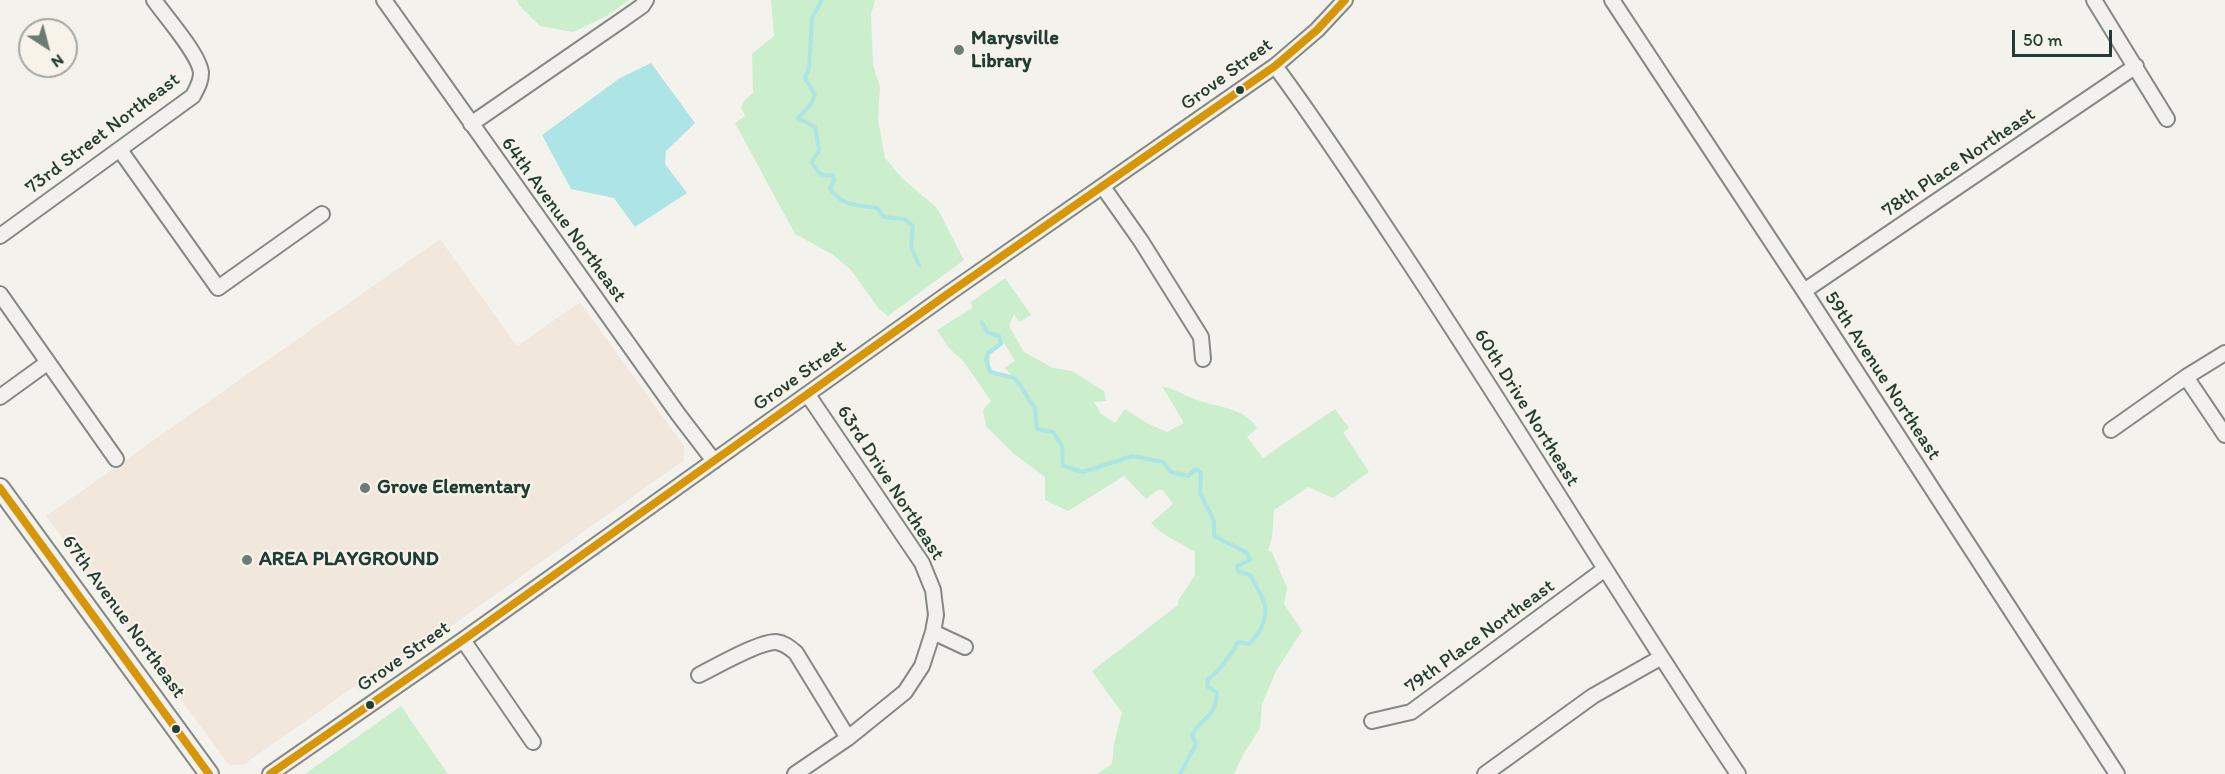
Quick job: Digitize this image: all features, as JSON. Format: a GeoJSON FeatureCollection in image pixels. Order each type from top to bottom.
{"type":"FeatureCollection","features":[{"type":"Feature","properties":{"kind":"main road","name":"67th Avenue Northeast"},"geometry":{"type":"LineString","coordinates":[[0,488],[209,774]]}},
{"type":"Feature","properties":{"kind":"street","name":"73rd Street Northeast"},"geometry":{"type":"LineString","coordinates":[[0,236],[193,96],[199,84],[201,72],[196,57],[154,0]]}},
{"type":"Feature","properties":{"kind":"street","name":"64th Avenue Northeast"},"geometry":{"type":"LineString","coordinates":[[384,0],[678,414],[714,461]]}},
{"type":"Feature","properties":{"kind":"street"},"geometry":{"type":"LineString","coordinates":[[471,124],[642,6],[646,0]]}},
{"type":"Feature","properties":{"kind":"street","name":"Grove Street"},"geometry":{"type":"LineString","coordinates":[[270,774],[463,640],[949,292],[1275,66],[1317,30],[1345,0]]}},
{"type":"Feature","properties":{"kind":"street","name":"59th Avenue Northeast"},"geometry":{"type":"LineString","coordinates":[[1612,0],[2117,774]]}},
{"type":"Feature","properties":{"kind":"street"},"geometry":{"type":"LineString","coordinates":[[2094,0],[2168,119]]}},
{"type":"Feature","properties":{"kind":"street","name":"60th Drive Northeast"},"geometry":{"type":"LineString","coordinates":[[1275,66],[1448,320],[1660,658],[1738,774]]}},
{"type":"Feature","properties":{"kind":"street","name":"78th Place Northeast"},"geometry":{"type":"LineString","coordinates":[[1804,291],[2136,66]]}},
{"type":"Feature","properties":{"kind":"street"},"geometry":{"type":"LineString","coordinates":[[120,150],[218,288],[322,214]]}},
{"type":"Feature","properties":{"kind":"street"},"geometry":{"type":"LineString","coordinates":[[1103,187],[1141,241],[1201,338],[1203,359]]}},
{"type":"Feature","properties":{"kind":"street"},"geometry":{"type":"LineString","coordinates":[[0,294],[116,459]]}},
{"type":"Feature","properties":{"kind":"street"},"geometry":{"type":"LineString","coordinates":[[2111,430],[2186,377],[2225,353]]}},
{"type":"Feature","properties":{"kind":"street"},"geometry":{"type":"LineString","coordinates":[[0,397],[48,363]]}},
{"type":"Feature","properties":{"kind":"street"},"geometry":{"type":"LineString","coordinates":[[2186,377],[2225,435]]}},
{"type":"Feature","properties":{"kind":"street","name":"63rd Drive Northeast"},"geometry":{"type":"LineString","coordinates":[[795,774],[848,738],[905,692],[922,666],[936,615],[933,590],[922,562],[808,395]]}},
{"type":"Feature","properties":{"kind":"street","name":"79th Place Northeast"},"geometry":{"type":"LineString","coordinates":[[1372,721],[1412,712],[1605,569]]}},
{"type":"Feature","properties":{"kind":"street"},"geometry":{"type":"LineString","coordinates":[[933,632],[965,647]]}},
{"type":"Feature","properties":{"kind":"street"},"geometry":{"type":"LineString","coordinates":[[463,640],[533,742]]}},
{"type":"Feature","properties":{"kind":"street"},"geometry":{"type":"LineString","coordinates":[[699,675],[760,645],[774,642],[786,645],[796,653],[848,738]]}},
{"type":"Feature","properties":{"kind":"street"},"geometry":{"type":"LineString","coordinates":[[1485,774],[1593,696],[1660,658]]}},
{"type":"Feature","properties":{"kind":"shaded area","name":"Grove Elementary"},"geometry":{"type":"Polygon","coordinates":[[[440,239],[517,346],[580,302],[684,446],[684,460],[360,691],[355,686],[243,765],[229,765],[46,516],[440,239]]]}},
{"type":"Feature","properties":{"kind":"green space"},"geometry":{"type":"Polygon","coordinates":[[[517,0],[629,0],[607,16],[573,32],[540,26],[519,5],[517,0]]]}},
{"type":"Feature","properties":{"kind":"green space"},"geometry":{"type":"Polygon","coordinates":[[[771,0],[875,0],[871,14],[873,65],[880,87],[878,120],[885,158],[902,178],[937,208],[964,260],[888,316],[879,309],[851,270],[832,254],[795,234],[735,123],[745,116],[741,107],[753,93],[752,54],[774,36],[771,0]]]}},
{"type":"Feature","properties":{"kind":"green space"},"geometry":{"type":"Polygon","coordinates":[[[1005,278],[1031,315],[1019,322],[1014,314],[1009,326],[1024,352],[1053,368],[1072,371],[1104,391],[1106,401],[1094,402],[1101,414],[1115,423],[1125,409],[1167,432],[1184,423],[1162,386],[1247,417],[1257,428],[1247,437],[1263,458],[1335,409],[1349,428],[1343,432],[1369,472],[1333,498],[1308,487],[1274,510],[1272,538],[1268,551],[1272,552],[1287,588],[1284,604],[1302,631],[1276,671],[1262,704],[1260,728],[1234,774],[1097,774],[1112,764],[1114,744],[1122,713],[1092,671],[1178,605],[1178,601],[1195,575],[1195,552],[1155,528],[1151,523],[1173,504],[1163,490],[1158,490],[1146,499],[1124,476],[1068,511],[1045,500],[1045,477],[1013,453],[986,426],[983,410],[991,401],[964,362],[949,348],[937,330],[972,308],[971,302],[1005,278]],[[1004,343],[990,355],[990,366],[993,371],[1011,375],[1005,368],[1015,361],[1004,343]]]}},
{"type":"Feature","properties":{"kind":"green space"},"geometry":{"type":"Polygon","coordinates":[[[401,706],[448,774],[305,774],[401,706]]]}},
{"type":"Feature","properties":{"kind":"water"},"geometry":{"type":"Polygon","coordinates":[[[651,63],[695,123],[666,151],[665,164],[687,193],[635,227],[614,198],[571,189],[542,135],[620,78],[651,63]]]}},
{"type":"Feature","properties":{"kind":"waterway"},"geometry":{"type":"LineString","coordinates":[[822,0],[812,18],[809,68],[805,78],[815,95],[811,104],[798,118],[815,127],[819,150],[812,162],[820,173],[833,175],[834,181],[830,188],[839,198],[850,204],[877,208],[884,217],[904,219],[913,226],[911,247],[919,265]]}},
{"type":"Feature","properties":{"kind":"waterway"},"geometry":{"type":"LineString","coordinates":[[982,322],[987,332],[999,336],[1001,344],[988,353],[986,360],[990,372],[1014,378],[1020,385],[1035,409],[1037,429],[1053,432],[1062,446],[1063,466],[1083,472],[1132,456],[1163,462],[1171,472],[1188,476],[1196,469],[1201,473],[1200,493],[1214,521],[1214,536],[1246,552],[1250,560],[1237,566],[1238,571],[1250,575],[1261,595],[1265,606],[1263,622],[1253,640],[1249,644],[1238,642],[1221,667],[1208,679],[1207,686],[1217,693],[1214,708],[1192,735],[1196,744],[1180,774]]}},
{"type":"Feature","properties":{"kind":"transit line"},"geometry":{"type":"LineString","coordinates":[[270,774],[463,640],[949,293],[1275,66],[1317,30],[1345,0]]}},
{"type":"Feature","properties":{"kind":"transit line"},"geometry":{"type":"LineString","coordinates":[[0,488],[209,774]]}},
{"type":"Feature","properties":{"kind":"place","name":"Marysville Library"},"geometry":{"type":"Point","coordinates":[959,50]}},
{"type":"Feature","properties":{"kind":"place","name":"Grove Elementary"},"geometry":{"type":"Point","coordinates":[365,488]}},
{"type":"Feature","properties":{"kind":"place","name":"AREA PLAYGROUND"},"geometry":{"type":"Point","coordinates":[247,560]}}]}
